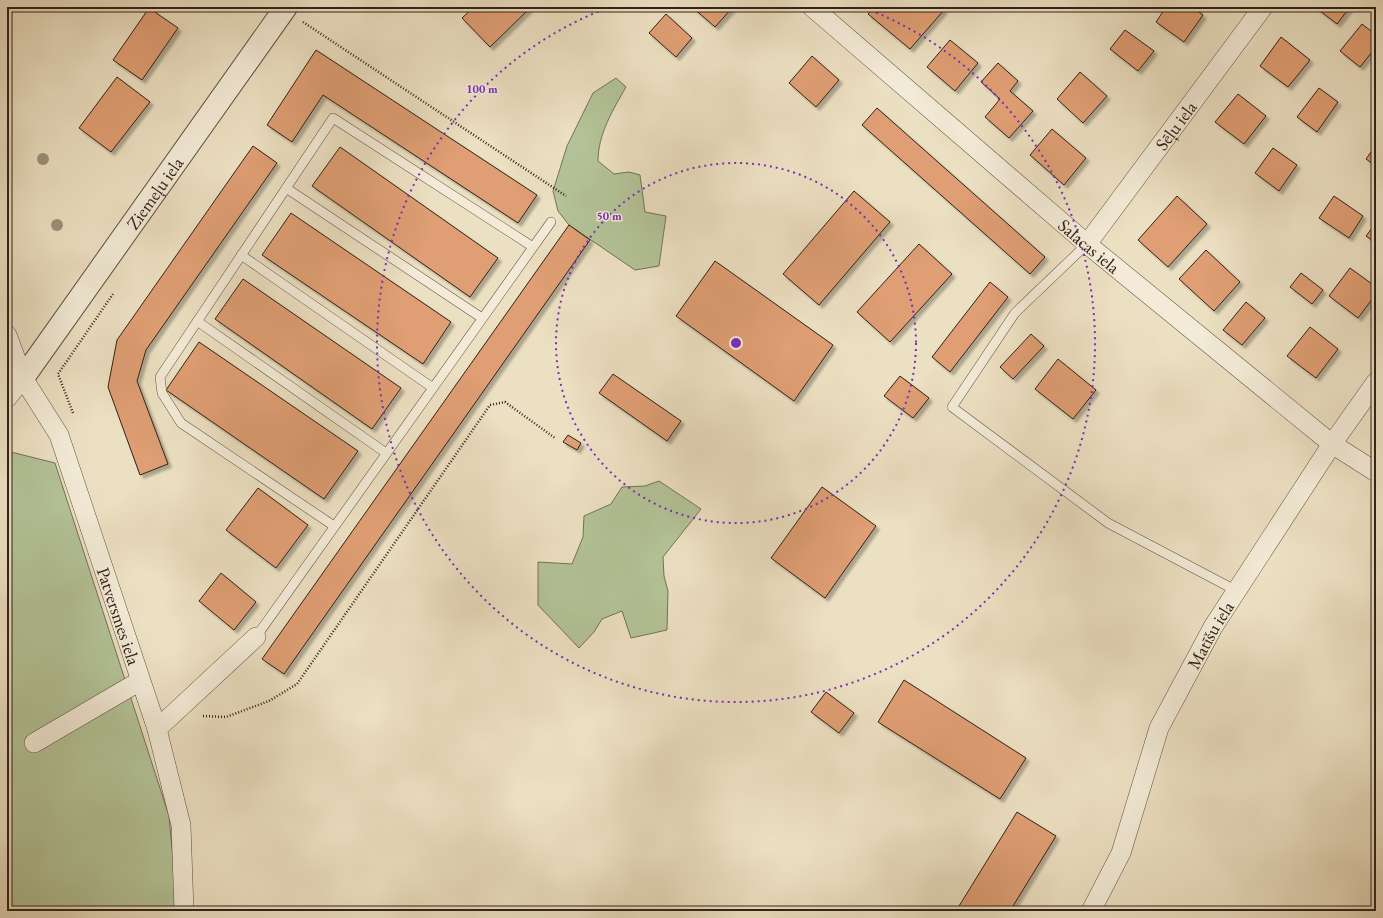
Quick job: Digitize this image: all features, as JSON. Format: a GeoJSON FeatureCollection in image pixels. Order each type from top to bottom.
{"type":"FeatureCollection","features":[{"type":"Feature","properties":{"kind":"street","name":"Salacas iela"},"geometry":{"type":"LineString","coordinates":[[812,7],[1087,244],[1332,444],[1376,472]]}},
{"type":"Feature","properties":{"kind":"street","name":"Sēļu iela"},"geometry":{"type":"LineString","coordinates":[[1087,244],[1260,8]]}},
{"type":"Feature","properties":{"kind":"street","name":"Ziemeļu iela"},"geometry":{"type":"LineString","coordinates":[[23,378],[297,15]]}},
{"type":"Feature","properties":{"kind":"street","name":"Patversmes iela"},"geometry":{"type":"LineString","coordinates":[[7,335],[23,378],[59,435],[157,729],[181,825],[184,911]]}},
{"type":"Feature","properties":{"kind":"street"},"geometry":{"type":"LineString","coordinates":[[7,398],[23,378]]}},
{"type":"Feature","properties":{"kind":"street","name":"Matīšu iela"},"geometry":{"type":"LineString","coordinates":[[1090,911],[1121,853],[1159,728],[1213,627],[1332,444],[1376,382]]}},
{"type":"Feature","properties":{"kind":"street"},"geometry":{"type":"LineString","coordinates":[[157,729],[256,637]]}},
{"type":"Feature","properties":{"kind":"street"},"geometry":{"type":"LineString","coordinates":[[34,743],[140,681]]}},
{"type":"Feature","properties":{"kind":"lane"},"geometry":{"type":"LineString","coordinates":[[334,526],[181,423],[162,393],[160,377],[333,118],[533,247]]}},
{"type":"Feature","properties":{"kind":"lane"},"geometry":{"type":"LineString","coordinates":[[286,188],[482,318]]}},
{"type":"Feature","properties":{"kind":"lane"},"geometry":{"type":"LineString","coordinates":[[256,637],[551,222]]}},
{"type":"Feature","properties":{"kind":"lane"},"geometry":{"type":"LineString","coordinates":[[1087,244],[1015,313],[952,407],[1108,523],[1237,591]]}},
{"type":"Feature","properties":{"kind":"lane"},"geometry":{"type":"LineString","coordinates":[[241,256],[433,388]]}},
{"type":"Feature","properties":{"kind":"lane"},"geometry":{"type":"LineString","coordinates":[[197,321],[386,453]]}},
{"type":"Feature","properties":{"kind":"path"},"geometry":{"type":"LineString","coordinates":[[297,15],[566,196]]}},
{"type":"Feature","properties":{"kind":"path"},"geometry":{"type":"LineString","coordinates":[[74,416],[58,374],[116,291]]}},
{"type":"Feature","properties":{"kind":"path"},"geometry":{"type":"LineString","coordinates":[[172,714],[226,717],[269,701],[298,684],[490,405],[506,402],[555,438]]}},
{"type":"Feature","properties":{"kind":"green space"},"geometry":{"type":"Polygon","coordinates":[[[616,78],[626,87],[611,113],[603,132],[598,161],[614,174],[629,172],[640,175],[645,212],[666,216],[659,266],[635,270],[569,225],[558,211],[553,191],[567,146],[593,93],[616,78]]]}},
{"type":"Feature","properties":{"kind":"green space"},"geometry":{"type":"Polygon","coordinates":[[[7,451],[55,463],[169,816],[178,911],[7,911],[7,451]]]}},
{"type":"Feature","properties":{"kind":"green space"},"geometry":{"type":"Polygon","coordinates":[[[659,481],[701,509],[663,557],[664,576],[668,591],[667,630],[631,638],[622,611],[602,619],[594,632],[579,648],[538,605],[538,562],[572,564],[583,537],[584,516],[611,504],[622,487],[645,486],[659,481]]]}},
{"type":"Feature","properties":{"kind":"building"},"geometry":{"type":"Polygon","coordinates":[[[474,7],[527,7],[529,9],[490,47],[462,18],[474,7]]]}},
{"type":"Feature","properties":{"kind":"building"},"geometry":{"type":"Polygon","coordinates":[[[692,7],[733,7],[715,27],[692,7]]]}},
{"type":"Feature","properties":{"kind":"building"},"geometry":{"type":"Polygon","coordinates":[[[875,7],[915,7],[922,12],[927,7],[941,7],[944,10],[910,49],[868,14],[875,7]]]}},
{"type":"Feature","properties":{"kind":"building"},"geometry":{"type":"Polygon","coordinates":[[[1166,7],[1192,7],[1203,15],[1184,42],[1156,22],[1166,7]]]}},
{"type":"Feature","properties":{"kind":"building"},"geometry":{"type":"Polygon","coordinates":[[[1315,7],[1350,7],[1337,24],[1315,7]]]}},
{"type":"Feature","properties":{"kind":"building"},"geometry":{"type":"Polygon","coordinates":[[[149,8],[178,28],[142,80],[113,60],[149,8]]]}},
{"type":"Feature","properties":{"kind":"building"},"geometry":{"type":"Polygon","coordinates":[[[666,14],[692,38],[676,57],[649,33],[666,14]]]}},
{"type":"Feature","properties":{"kind":"building"},"geometry":{"type":"Polygon","coordinates":[[[1362,24],[1376,35],[1376,47],[1360,67],[1340,51],[1362,24]]]}},
{"type":"Feature","properties":{"kind":"building"},"geometry":{"type":"Polygon","coordinates":[[[1125,30],[1154,51],[1138,71],[1110,49],[1125,30]]]}},
{"type":"Feature","properties":{"kind":"building"},"geometry":{"type":"Polygon","coordinates":[[[1281,37],[1310,60],[1288,87],[1260,66],[1281,37]]]}},
{"type":"Feature","properties":{"kind":"building"},"geometry":{"type":"Polygon","coordinates":[[[950,40],[978,63],[955,91],[927,67],[950,40]]]}},
{"type":"Feature","properties":{"kind":"building"},"geometry":{"type":"Polygon","coordinates":[[[316,50],[537,195],[518,223],[323,95],[292,142],[267,125],[316,50]]]}},
{"type":"Feature","properties":{"kind":"building"},"geometry":{"type":"Polygon","coordinates":[[[812,56],[839,80],[816,107],[789,83],[812,56]]]}},
{"type":"Feature","properties":{"kind":"building"},"geometry":{"type":"Polygon","coordinates":[[[998,63],[1018,81],[1010,91],[1033,111],[1009,138],[985,117],[1000,99],[981,82],[998,63]]]}},
{"type":"Feature","properties":{"kind":"building"},"geometry":{"type":"Polygon","coordinates":[[[1080,72],[1107,96],[1083,123],[1057,99],[1080,72]]]}},
{"type":"Feature","properties":{"kind":"building"},"geometry":{"type":"Polygon","coordinates":[[[117,77],[150,102],[111,152],[79,128],[117,77]]]}},
{"type":"Feature","properties":{"kind":"building"},"geometry":{"type":"Polygon","coordinates":[[[1319,88],[1338,102],[1317,132],[1297,117],[1319,88]]]}},
{"type":"Feature","properties":{"kind":"building"},"geometry":{"type":"Polygon","coordinates":[[[1238,94],[1266,116],[1244,144],[1215,122],[1238,94]]]}},
{"type":"Feature","properties":{"kind":"building"},"geometry":{"type":"Polygon","coordinates":[[[877,108],[1045,257],[1030,274],[862,125],[877,108]]]}},
{"type":"Feature","properties":{"kind":"building"},"geometry":{"type":"Polygon","coordinates":[[[1052,129],[1086,158],[1064,185],[1030,155],[1052,129]]]}},
{"type":"Feature","properties":{"kind":"building"},"geometry":{"type":"Polygon","coordinates":[[[1376,145],[1376,166],[1366,159],[1376,145]]]}},
{"type":"Feature","properties":{"kind":"building"},"geometry":{"type":"Polygon","coordinates":[[[253,146],[277,163],[146,350],[137,381],[168,464],[140,475],[108,387],[117,340],[253,146]]]}},
{"type":"Feature","properties":{"kind":"building"},"geometry":{"type":"Polygon","coordinates":[[[340,147],[498,258],[470,297],[312,186],[340,147]]]}},
{"type":"Feature","properties":{"kind":"building"},"geometry":{"type":"Polygon","coordinates":[[[1273,148],[1297,165],[1279,191],[1255,173],[1273,148]]]}},
{"type":"Feature","properties":{"kind":"building"},"geometry":{"type":"Polygon","coordinates":[[[854,191],[890,222],[819,305],[783,274],[854,191]]]}},
{"type":"Feature","properties":{"kind":"building"},"geometry":{"type":"Polygon","coordinates":[[[1177,196],[1207,224],[1168,267],[1138,240],[1177,196]]]}},
{"type":"Feature","properties":{"kind":"building"},"geometry":{"type":"Polygon","coordinates":[[[1334,196],[1363,216],[1349,238],[1319,218],[1334,196]]]}},
{"type":"Feature","properties":{"kind":"building"},"geometry":{"type":"Polygon","coordinates":[[[291,213],[451,322],[423,364],[262,255],[291,213]]]}},
{"type":"Feature","properties":{"kind":"building"},"geometry":{"type":"Polygon","coordinates":[[[1376,223],[1376,243],[1366,236],[1376,223]]]}},
{"type":"Feature","properties":{"kind":"building"},"geometry":{"type":"Polygon","coordinates":[[[569,225],[590,240],[284,674],[262,659],[569,225]]]}},
{"type":"Feature","properties":{"kind":"building"},"geometry":{"type":"Polygon","coordinates":[[[919,244],[952,274],[890,342],[857,312],[919,244]]]}},
{"type":"Feature","properties":{"kind":"building"},"geometry":{"type":"Polygon","coordinates":[[[1206,250],[1240,282],[1214,311],[1179,279],[1206,250]]]}},
{"type":"Feature","properties":{"kind":"building"},"geometry":{"type":"Polygon","coordinates":[[[715,261],[833,345],[794,401],[676,316],[715,261]]]}},
{"type":"Feature","properties":{"kind":"building"},"geometry":{"type":"Polygon","coordinates":[[[1350,268],[1376,287],[1376,294],[1358,318],[1329,296],[1350,268]]]}},
{"type":"Feature","properties":{"kind":"building"},"geometry":{"type":"Polygon","coordinates":[[[1301,273],[1323,290],[1312,304],[1290,287],[1301,273]]]}},
{"type":"Feature","properties":{"kind":"building"},"geometry":{"type":"Polygon","coordinates":[[[243,279],[401,388],[372,429],[215,319],[243,279]]]}},
{"type":"Feature","properties":{"kind":"building"},"geometry":{"type":"Polygon","coordinates":[[[990,282],[1008,297],[950,372],[932,357],[990,282]]]}},
{"type":"Feature","properties":{"kind":"building"},"geometry":{"type":"Polygon","coordinates":[[[1246,302],[1265,318],[1242,345],[1223,330],[1246,302]]]}},
{"type":"Feature","properties":{"kind":"building"},"geometry":{"type":"Polygon","coordinates":[[[1310,327],[1338,349],[1316,378],[1287,356],[1310,327]]]}},
{"type":"Feature","properties":{"kind":"building"},"geometry":{"type":"Polygon","coordinates":[[[1031,334],[1044,346],[1013,379],[1000,367],[1031,334]]]}},
{"type":"Feature","properties":{"kind":"building"},"geometry":{"type":"Polygon","coordinates":[[[199,342],[358,451],[324,499],[166,390],[199,342]]]}},
{"type":"Feature","properties":{"kind":"building"},"geometry":{"type":"Polygon","coordinates":[[[1058,359],[1096,390],[1073,419],[1035,389],[1058,359]]]}},
{"type":"Feature","properties":{"kind":"building"},"geometry":{"type":"Polygon","coordinates":[[[613,374],[681,421],[667,441],[599,393],[613,374]]]}},
{"type":"Feature","properties":{"kind":"building"},"geometry":{"type":"Polygon","coordinates":[[[900,376],[929,398],[913,418],[884,396],[900,376]]]}},
{"type":"Feature","properties":{"kind":"building"},"geometry":{"type":"Polygon","coordinates":[[[568,435],[581,443],[577,450],[563,442],[568,435]]]}},
{"type":"Feature","properties":{"kind":"building"},"geometry":{"type":"Polygon","coordinates":[[[822,487],[876,526],[825,598],[771,558],[822,487]]]}},
{"type":"Feature","properties":{"kind":"building"},"geometry":{"type":"Polygon","coordinates":[[[258,488],[308,525],[276,568],[226,530],[258,488]]]}},
{"type":"Feature","properties":{"kind":"building"},"geometry":{"type":"Polygon","coordinates":[[[221,573],[256,602],[234,630],[199,601],[221,573]]]}},
{"type":"Feature","properties":{"kind":"building"},"geometry":{"type":"Polygon","coordinates":[[[904,680],[1026,758],[1000,799],[878,722],[904,680]]]}},
{"type":"Feature","properties":{"kind":"building"},"geometry":{"type":"Polygon","coordinates":[[[826,692],[854,713],[839,733],[811,712],[826,692]]]}},
{"type":"Feature","properties":{"kind":"building"},"geometry":{"type":"Polygon","coordinates":[[[1017,812],[1056,836],[1010,911],[956,911],[1017,812]]]}}]}
